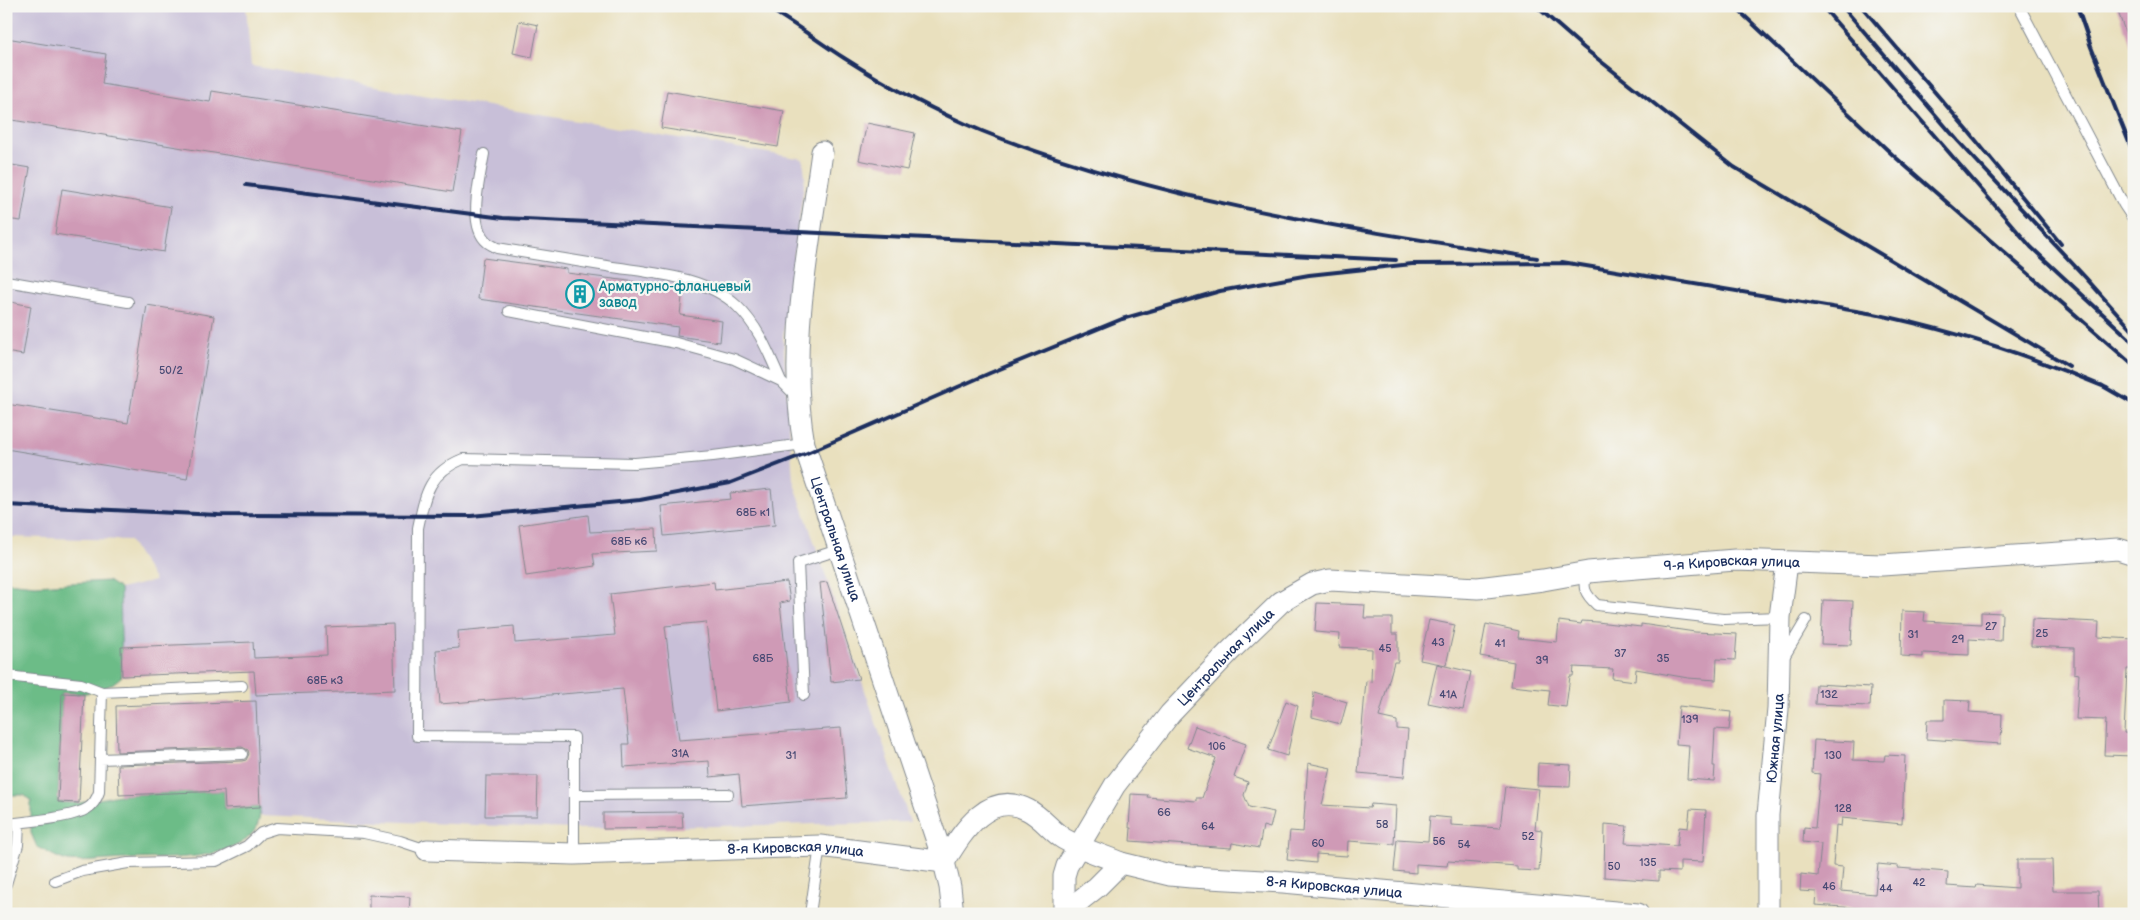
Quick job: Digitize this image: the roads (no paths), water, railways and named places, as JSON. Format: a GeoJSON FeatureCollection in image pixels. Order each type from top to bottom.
{"type":"FeatureCollection","features":[{"type":"Feature","properties":{"kind":"street","name":"Центральная улица"},"geometry":{"type":"LineString","coordinates":[[822,152],[802,292],[798,399],[804,444],[944,862],[950,887],[953,914]]}},
{"type":"Feature","properties":{"kind":"street","name":"9-я Кировская улица"},"geometry":{"type":"LineString","coordinates":[[1330,580],[1478,588],[1588,572],[1735,560],[1882,565],[2118,549],[2134,554]]}},
{"type":"Feature","properties":{"kind":"street","name":"Южная улица"},"geometry":{"type":"LineString","coordinates":[[1768,914],[1768,815],[1778,709],[1780,617],[1787,563]]}},
{"type":"Feature","properties":{"kind":"street","name":"Центральная улица"},"geometry":{"type":"LineString","coordinates":[[1064,913],[1064,876],[1067,866],[1115,785],[1170,714],[1229,652],[1281,602],[1312,584],[1330,580]]}},
{"type":"Feature","properties":{"kind":"street","name":"8-я Кировская улица"},"geometry":{"type":"LineString","coordinates":[[427,850],[574,854],[820,846],[944,862],[958,839],[973,821],[986,811],[1000,805],[1016,804],[1030,811],[1063,838],[1079,846],[1120,863],[1170,875],[1283,882],[1638,914]]}},
{"type":"Feature","properties":{"kind":"street"},"geometry":{"type":"LineString","coordinates":[[1064,913],[1097,887],[1120,863]]}},
{"type":"Feature","properties":{"kind":"lane"},"geometry":{"type":"LineString","coordinates":[[2019,6],[2043,55],[2124,206],[2134,220]]}},
{"type":"Feature","properties":{"kind":"lane"},"geometry":{"type":"LineString","coordinates":[[484,154],[476,214],[479,230],[486,242],[497,248],[679,278],[717,292],[736,304],[751,320],[781,381]]}},
{"type":"Feature","properties":{"kind":"lane"},"geometry":{"type":"LineString","coordinates":[[6,281],[128,302]]}},
{"type":"Feature","properties":{"kind":"lane"},"geometry":{"type":"LineString","coordinates":[[509,311],[676,343],[734,359],[781,381],[798,399]]}},
{"type":"Feature","properties":{"kind":"lane"},"geometry":{"type":"LineString","coordinates":[[574,854],[574,737],[417,736],[418,528],[431,483],[448,465],[463,459],[635,463],[713,456],[804,444]]}},
{"type":"Feature","properties":{"kind":"lane"},"geometry":{"type":"LineString","coordinates":[[804,695],[798,562],[841,550]]}},
{"type":"Feature","properties":{"kind":"lane"},"geometry":{"type":"LineString","coordinates":[[1588,572],[1583,582],[1586,595],[1597,605],[1724,619],[1780,617]]}},
{"type":"Feature","properties":{"kind":"lane"},"geometry":{"type":"LineString","coordinates":[[1779,665],[1806,620]]}},
{"type":"Feature","properties":{"kind":"lane"},"geometry":{"type":"LineString","coordinates":[[6,676],[81,684],[102,692],[242,686]]}},
{"type":"Feature","properties":{"kind":"lane"},"geometry":{"type":"LineString","coordinates":[[6,824],[45,820],[87,809],[96,800],[99,792],[102,692]]}},
{"type":"Feature","properties":{"kind":"lane"},"geometry":{"type":"LineString","coordinates":[[100,760],[242,754]]}},
{"type":"Feature","properties":{"kind":"lane"},"geometry":{"type":"LineString","coordinates":[[574,795],[728,794]]}},
{"type":"Feature","properties":{"kind":"lane"},"geometry":{"type":"LineString","coordinates":[[6,884],[18,845],[19,823]]}},
{"type":"Feature","properties":{"kind":"lane"},"geometry":{"type":"LineString","coordinates":[[55,881],[82,871],[128,862],[216,861],[240,850],[261,832],[278,828],[364,833],[400,840],[427,850]]}},
{"type":"Feature","properties":{"kind":"lane"},"geometry":{"type":"LineString","coordinates":[[810,914],[820,846]]}},
{"type":"Feature","properties":{"kind":"railway"},"geometry":{"type":"LineString","coordinates":[[764,6],[894,88],[982,131],[1049,156],[1117,177],[1186,195],[1256,210],[1396,236],[1537,258]]}},
{"type":"Feature","properties":{"kind":"railway"},"geometry":{"type":"LineString","coordinates":[[1536,6],[1584,48],[1734,167],[2069,366]]}},
{"type":"Feature","properties":{"kind":"railway"},"geometry":{"type":"LineString","coordinates":[[1734,6],[1894,156],[2134,366]]}},
{"type":"Feature","properties":{"kind":"railway"},"geometry":{"type":"LineString","coordinates":[[1822,6],[2031,247],[2134,343]]}},
{"type":"Feature","properties":{"kind":"railway"},"geometry":{"type":"LineString","coordinates":[[1842,6],[1958,141],[2134,332]]}},
{"type":"Feature","properties":{"kind":"railway"},"geometry":{"type":"LineString","coordinates":[[1861,6],[1969,132],[2061,244]]}},
{"type":"Feature","properties":{"kind":"railway"},"geometry":{"type":"LineString","coordinates":[[2077,6],[2091,47],[2134,155]]}},
{"type":"Feature","properties":{"kind":"railway"},"geometry":{"type":"LineString","coordinates":[[246,185],[503,218],[1396,260]]}},
{"type":"Feature","properties":{"kind":"railway"},"geometry":{"type":"LineString","coordinates":[[1562,262],[1874,314],[1905,321],[1992,345],[2107,388]]}},
{"type":"Feature","properties":{"kind":"railway"},"geometry":{"type":"LineString","coordinates":[[6,505],[218,515],[471,516],[640,500],[730,483],[807,453],[990,373],[1122,319],[1220,291],[1309,275],[1412,264],[1568,263]]}},
{"type":"Feature","properties":{"kind":"railway"},"geometry":{"type":"LineString","coordinates":[[2101,385],[2134,404]]}},
{"type":"Feature","properties":{"kind":"place","name":"Арматурно-фланцевый завод"},"geometry":{"type":"Point","coordinates":[580,294]}}]}
